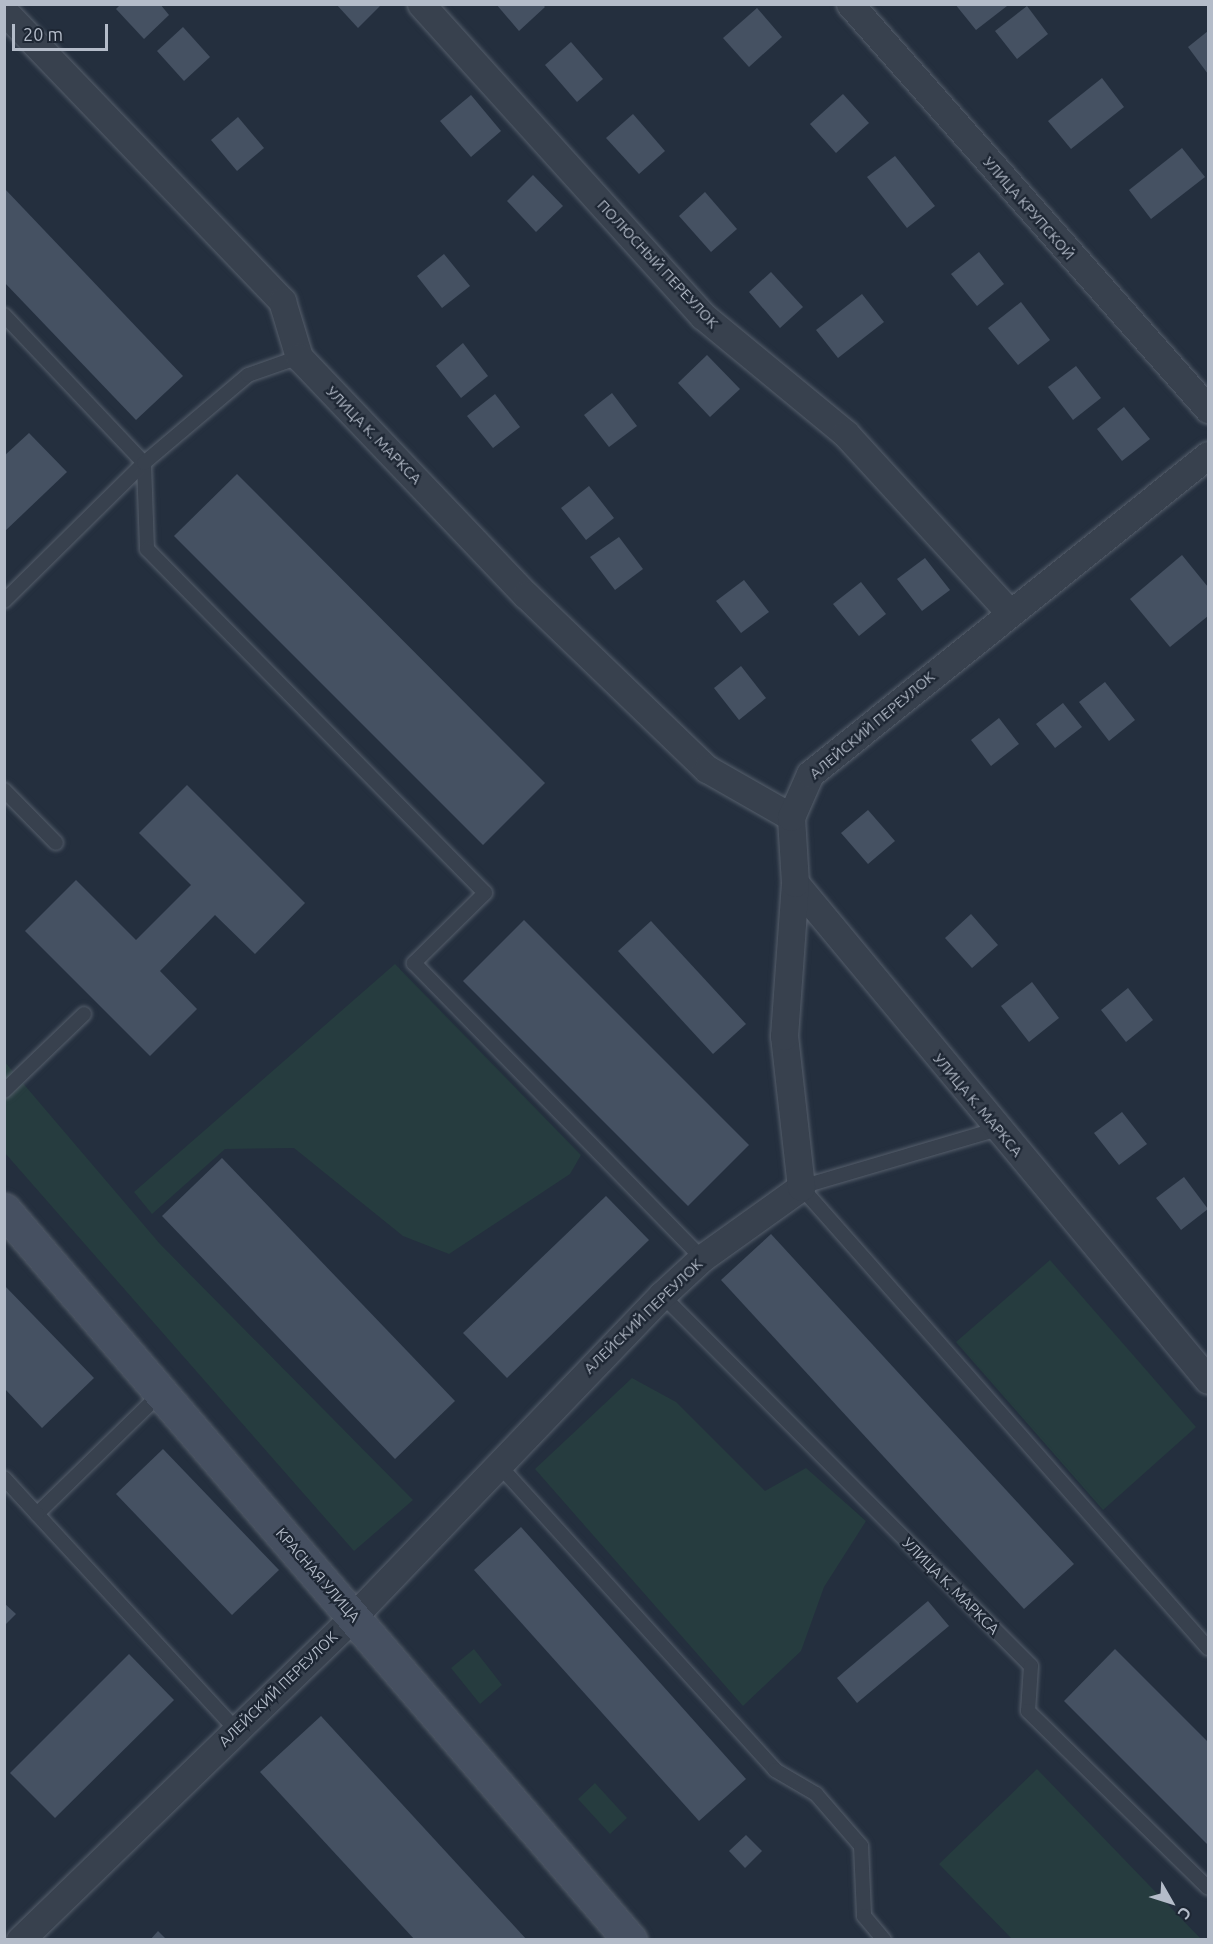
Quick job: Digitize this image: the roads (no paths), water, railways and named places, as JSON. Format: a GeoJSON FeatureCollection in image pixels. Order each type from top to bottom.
{"type":"FeatureCollection","features":[{"type":"Feature","properties":{"kind":"street","name":"ПОЛЮСНЫЙ ПЕРЕУЛОК"},"geometry":{"type":"LineString","coordinates":[[421,4],[703,316],[846,434],[1009,612]]}},
{"type":"Feature","properties":{"kind":"street","name":"УЛИЦА КРУПСКОЙ"},"geometry":{"type":"LineString","coordinates":[[850,4],[1209,409]]}},
{"type":"Feature","properties":{"kind":"street","name":"УЛИЦА К. МАРКСА"},"geometry":{"type":"LineString","coordinates":[[4,11],[282,301],[299,357],[526,595],[707,769],[791,817]]}},
{"type":"Feature","properties":{"kind":"street","name":"АЛЕЙСКИЙ ПЕРЕУЛОК"},"geometry":{"type":"LineString","coordinates":[[20,1940],[354,1616],[662,1295],[702,1258],[801,1187],[784,1036],[795,883],[791,817],[810,774],[1009,612],[1209,455]]}},
{"type":"Feature","properties":{"kind":"street","name":"УЛИЦА К. МАРКСА"},"geometry":{"type":"LineString","coordinates":[[795,883],[1209,1380]]}},
{"type":"Feature","properties":{"kind":"street","name":"КРАСНАЯ УЛИЦА"},"geometry":{"type":"LineString","coordinates":[[4,1210],[630,1940]]}},
{"type":"Feature","properties":{"kind":"lane"},"geometry":{"type":"LineString","coordinates":[[4,315],[144,463],[147,549],[485,893],[414,963],[702,1258]]}},
{"type":"Feature","properties":{"kind":"lane"},"geometry":{"type":"LineString","coordinates":[[4,601],[144,463],[248,375],[299,357]]}},
{"type":"Feature","properties":{"kind":"lane"},"geometry":{"type":"LineString","coordinates":[[4,790],[56,843]]}},
{"type":"Feature","properties":{"kind":"lane"},"geometry":{"type":"LineString","coordinates":[[4,1091],[84,1014]]}},
{"type":"Feature","properties":{"kind":"lane"},"geometry":{"type":"LineString","coordinates":[[998,1129],[801,1187],[1209,1648]]}},
{"type":"Feature","properties":{"kind":"lane","name":"УЛИЦА К. МАРКСА"},"geometry":{"type":"LineString","coordinates":[[662,1295],[1031,1666],[1028,1710],[1209,1888]]}},
{"type":"Feature","properties":{"kind":"lane"},"geometry":{"type":"LineString","coordinates":[[37,1514],[161,1393]]}},
{"type":"Feature","properties":{"kind":"lane"},"geometry":{"type":"LineString","coordinates":[[498,1464],[775,1770],[816,1794],[861,1846],[864,1916],[884,1940]]}},
{"type":"Feature","properties":{"kind":"lane"},"geometry":{"type":"LineString","coordinates":[[4,1478],[236,1730]]}}]}
